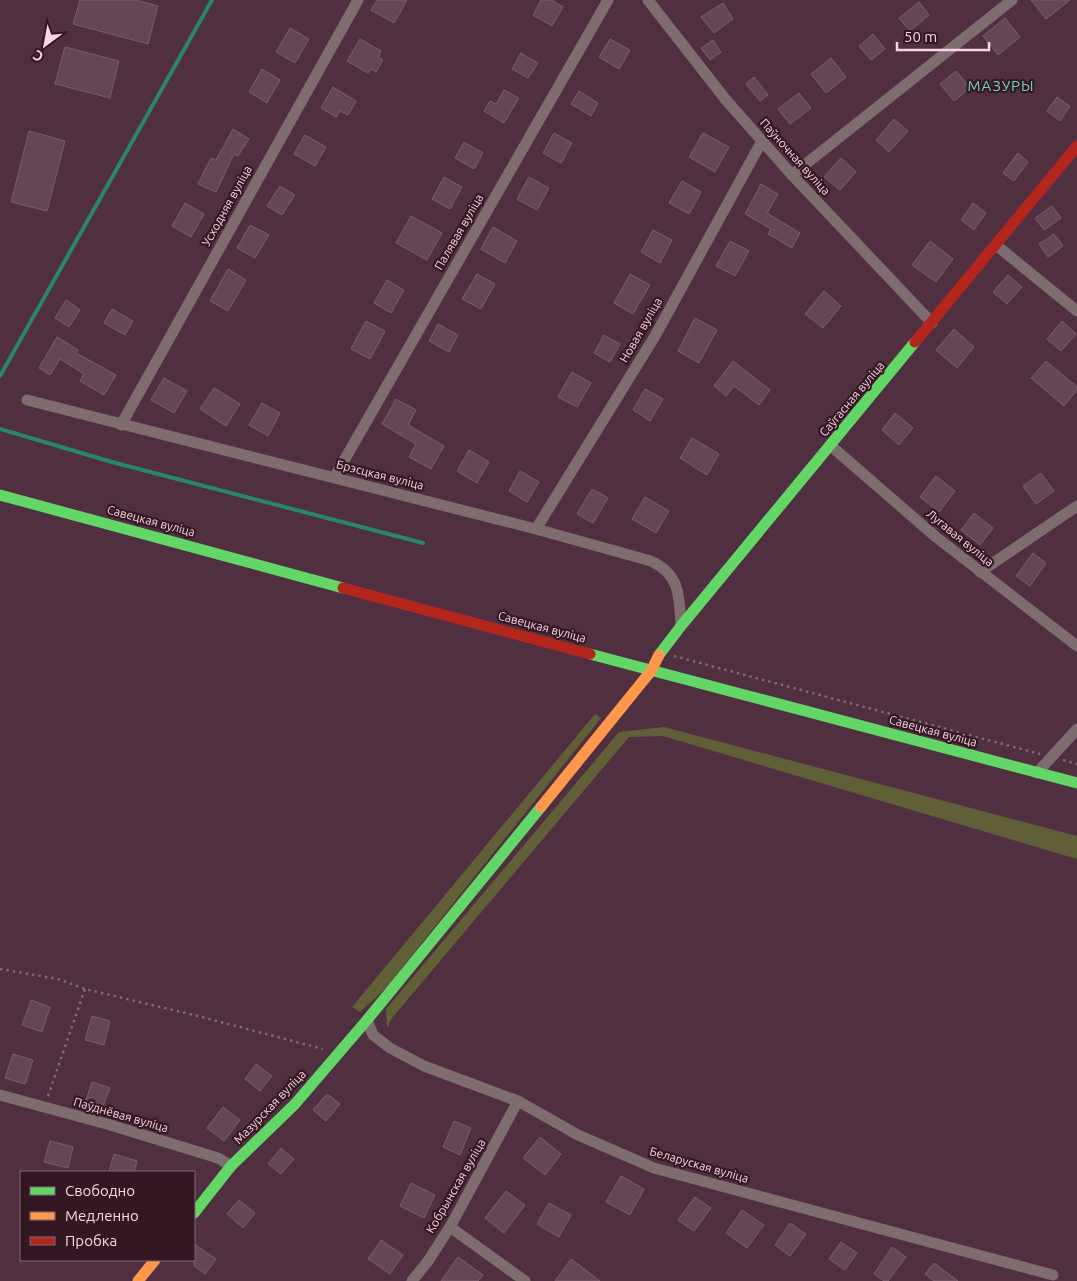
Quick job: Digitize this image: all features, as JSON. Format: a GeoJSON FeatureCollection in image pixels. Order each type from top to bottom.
{"type":"FeatureCollection","features":[{"type":"Feature","properties":{"kind":"street","name":"Усходняя вуліца"},"geometry":{"type":"LineString","coordinates":[[121,425],[358,0]]}},
{"type":"Feature","properties":{"kind":"street","name":"Палявая вуліца"},"geometry":{"type":"LineString","coordinates":[[334,478],[608,0]]}},
{"type":"Feature","properties":{"kind":"street","name":"Паўночная вуліца"},"geometry":{"type":"LineString","coordinates":[[648,0],[726,100],[762,141],[932,323]]}},
{"type":"Feature","properties":{"kind":"street"},"geometry":{"type":"LineString","coordinates":[[792,175],[1012,0]]}},
{"type":"Feature","properties":{"kind":"street","name":"Новая вуліца"},"geometry":{"type":"LineString","coordinates":[[536,529],[655,336],[762,141]]}},
{"type":"Feature","properties":{"kind":"street","name":"Саўгасная вуліца"},"geometry":{"type":"LineString","coordinates":[[367,1020],[650,671],[660,653],[681,626],[1077,146]]}},
{"type":"Feature","properties":{"kind":"street"},"geometry":{"type":"LineString","coordinates":[[996,245],[1077,311]]}},
{"type":"Feature","properties":{"kind":"street","name":"Брэсцкая вуліца"},"geometry":{"type":"LineString","coordinates":[[27,400],[536,529],[651,561],[664,567],[672,579],[678,592],[681,626]]}},
{"type":"Feature","properties":{"kind":"street","name":"Лугавая вуліца"},"geometry":{"type":"LineString","coordinates":[[830,446],[936,537],[1077,646]]}},
{"type":"Feature","properties":{"kind":"street","name":"Савецкая вуліца"},"geometry":{"type":"LineString","coordinates":[[0,495],[650,671],[1077,783]]}},
{"type":"Feature","properties":{"kind":"street"},"geometry":{"type":"LineString","coordinates":[[980,572],[1077,506]]}},
{"type":"Feature","properties":{"kind":"street"},"geometry":{"type":"LineString","coordinates":[[1037,773],[1077,729]]}},
{"type":"Feature","properties":{"kind":"street","name":"Мазурская вуліца"},"geometry":{"type":"LineString","coordinates":[[195,1211],[231,1166],[295,1104],[367,1020]]}},
{"type":"Feature","properties":{"kind":"street","name":"Беларуская вуліца"},"geometry":{"type":"LineString","coordinates":[[367,1020],[373,1035],[390,1048],[424,1066],[518,1101],[578,1135],[654,1168],[1053,1275]]}},
{"type":"Feature","properties":{"kind":"street","name":"Паўднёвая вуліца"},"geometry":{"type":"LineString","coordinates":[[0,1095],[107,1124],[218,1158],[231,1166]]}},
{"type":"Feature","properties":{"kind":"street","name":"Кобрынская вуліца"},"geometry":{"type":"LineString","coordinates":[[412,1281],[428,1261],[450,1227],[518,1101]]}},
{"type":"Feature","properties":{"kind":"street"},"geometry":{"type":"LineString","coordinates":[[450,1227],[526,1281]]}},
{"type":"Feature","properties":{"kind":"street"},"geometry":{"type":"LineString","coordinates":[[138,1281],[154,1261]]}},
{"type":"Feature","properties":{"kind":"path"},"geometry":{"type":"LineString","coordinates":[[660,653],[1077,764]]}},
{"type":"Feature","properties":{"kind":"path"},"geometry":{"type":"LineString","coordinates":[[0,969],[58,979],[85,989],[207,1018],[337,1054]]}},
{"type":"Feature","properties":{"kind":"path"},"geometry":{"type":"LineString","coordinates":[[45,1107],[85,989]]}},
{"type":"Feature","properties":{"kind":"shaded area"},"geometry":{"type":"Polygon","coordinates":[[[595,714],[601,718],[386,988],[360,1012],[352,1007],[595,714]]]}},
{"type":"Feature","properties":{"kind":"shaded area"},"geometry":{"type":"Polygon","coordinates":[[[664,727],[1077,836],[1077,859],[663,736],[629,737],[392,1018],[387,1028],[386,1009],[619,732],[664,727]]]}},
{"type":"Feature","properties":{"kind":"building"},"geometry":{"type":"Polygon","coordinates":[[[80,0],[136,0],[158,6],[148,44],[73,24],[80,0]]]}},
{"type":"Feature","properties":{"kind":"building"},"geometry":{"type":"Polygon","coordinates":[[[377,0],[407,0],[394,23],[371,10],[377,0]]]}},
{"type":"Feature","properties":{"kind":"building"},"geometry":{"type":"Polygon","coordinates":[[[541,0],[552,0],[563,7],[552,26],[533,15],[541,0]]]}},
{"type":"Feature","properties":{"kind":"building"},"geometry":{"type":"Polygon","coordinates":[[[1031,0],[1070,0],[1046,19],[1031,0]]]}},
{"type":"Feature","properties":{"kind":"building"},"geometry":{"type":"Polygon","coordinates":[[[919,2],[929,15],[910,31],[899,18],[919,2]]]}},
{"type":"Feature","properties":{"kind":"building"},"geometry":{"type":"Polygon","coordinates":[[[723,3],[733,19],[714,33],[701,17],[723,3]]]}},
{"type":"Feature","properties":{"kind":"building"},"geometry":{"type":"Polygon","coordinates":[[[1005,18],[1020,37],[998,55],[983,36],[1005,18]]]}},
{"type":"Feature","properties":{"kind":"building"},"geometry":{"type":"Polygon","coordinates":[[[290,28],[309,39],[295,63],[276,52],[290,28]]]}},
{"type":"Feature","properties":{"kind":"building"},"geometry":{"type":"Polygon","coordinates":[[[873,34],[885,49],[871,60],[859,46],[873,34]]]}},
{"type":"Feature","properties":{"kind":"building"},"geometry":{"type":"Polygon","coordinates":[[[360,39],[381,51],[378,57],[383,60],[376,72],[371,69],[368,73],[347,61],[360,39]]]}},
{"type":"Feature","properties":{"kind":"building"},"geometry":{"type":"Polygon","coordinates":[[[610,39],[630,50],[619,69],[599,57],[610,39]]]}},
{"type":"Feature","properties":{"kind":"building"},"geometry":{"type":"Polygon","coordinates":[[[713,40],[721,52],[710,60],[701,48],[713,40]]]}},
{"type":"Feature","properties":{"kind":"building"},"geometry":{"type":"Polygon","coordinates":[[[65,47],[119,61],[110,98],[55,84],[65,47]]]}},
{"type":"Feature","properties":{"kind":"building"},"geometry":{"type":"Polygon","coordinates":[[[521,53],[538,63],[528,78],[512,69],[521,53]]]}},
{"type":"Feature","properties":{"kind":"building"},"geometry":{"type":"Polygon","coordinates":[[[831,58],[846,77],[826,93],[811,74],[831,58]]]}},
{"type":"Feature","properties":{"kind":"building"},"geometry":{"type":"Polygon","coordinates":[[[262,69],[280,80],[267,103],[249,92],[262,69]]]}},
{"type":"Feature","properties":{"kind":"building"},"geometry":{"type":"Polygon","coordinates":[[[956,71],[970,88],[954,101],[940,84],[956,71]]]}},
{"type":"Feature","properties":{"kind":"building"},"geometry":{"type":"Polygon","coordinates":[[[754,77],[768,95],[760,101],[746,84],[754,77]]]}},
{"type":"Feature","properties":{"kind":"building"},"geometry":{"type":"Polygon","coordinates":[[[333,87],[356,101],[348,115],[340,111],[336,117],[321,108],[333,87]]]}},
{"type":"Feature","properties":{"kind":"building"},"geometry":{"type":"Polygon","coordinates":[[[504,90],[519,98],[504,123],[484,111],[490,101],[496,104],[504,90]]]}},
{"type":"Feature","properties":{"kind":"building"},"geometry":{"type":"Polygon","coordinates":[[[579,91],[598,103],[591,116],[571,104],[579,91]]]}},
{"type":"Feature","properties":{"kind":"building"},"geometry":{"type":"Polygon","coordinates":[[[799,93],[811,108],[790,124],[778,109],[799,93]]]}},
{"type":"Feature","properties":{"kind":"building"},"geometry":{"type":"Polygon","coordinates":[[[1057,97],[1070,106],[1060,121],[1047,111],[1057,97]]]}},
{"type":"Feature","properties":{"kind":"building"},"geometry":{"type":"Polygon","coordinates":[[[894,119],[908,131],[889,152],[876,140],[894,119]]]}},
{"type":"Feature","properties":{"kind":"building"},"geometry":{"type":"Polygon","coordinates":[[[233,129],[249,139],[238,156],[234,154],[216,192],[198,184],[211,158],[216,160],[233,129]]]}},
{"type":"Feature","properties":{"kind":"building"},"geometry":{"type":"Polygon","coordinates":[[[29,131],[65,141],[47,211],[11,202],[29,131]]]}},
{"type":"Feature","properties":{"kind":"building"},"geometry":{"type":"Polygon","coordinates":[[[554,133],[572,143],[561,163],[543,153],[554,133]]]}},
{"type":"Feature","properties":{"kind":"building"},"geometry":{"type":"Polygon","coordinates":[[[703,133],[729,147],[715,172],[689,157],[703,133]]]}},
{"type":"Feature","properties":{"kind":"building"},"geometry":{"type":"Polygon","coordinates":[[[305,135],[326,147],[315,166],[294,154],[305,135]]]}},
{"type":"Feature","properties":{"kind":"building"},"geometry":{"type":"Polygon","coordinates":[[[464,142],[483,153],[474,169],[455,158],[464,142]]]}},
{"type":"Feature","properties":{"kind":"building"},"geometry":{"type":"Polygon","coordinates":[[[1018,153],[1028,162],[1014,181],[1003,173],[1018,153]]]}},
{"type":"Feature","properties":{"kind":"building"},"geometry":{"type":"Polygon","coordinates":[[[841,158],[856,172],[840,190],[824,177],[841,158]]]}},
{"type":"Feature","properties":{"kind":"building"},"geometry":{"type":"Polygon","coordinates":[[[444,177],[462,187],[450,209],[432,199],[444,177]]]}},
{"type":"Feature","properties":{"kind":"building"},"geometry":{"type":"Polygon","coordinates":[[[529,177],[549,188],[537,210],[517,199],[529,177]]]}},
{"type":"Feature","properties":{"kind":"building"},"geometry":{"type":"Polygon","coordinates":[[[682,181],[701,192],[689,214],[669,203],[682,181]]]}},
{"type":"Feature","properties":{"kind":"building"},"geometry":{"type":"Polygon","coordinates":[[[761,184],[778,194],[767,213],[800,233],[792,248],[768,234],[771,229],[745,214],[761,184]]]}},
{"type":"Feature","properties":{"kind":"building"},"geometry":{"type":"Polygon","coordinates":[[[280,186],[295,195],[282,215],[267,206],[280,186]]]}},
{"type":"Feature","properties":{"kind":"building"},"geometry":{"type":"Polygon","coordinates":[[[185,203],[204,214],[191,237],[172,226],[185,203]]]}},
{"type":"Feature","properties":{"kind":"building"},"geometry":{"type":"Polygon","coordinates":[[[973,203],[986,213],[974,230],[961,220],[973,203]]]}},
{"type":"Feature","properties":{"kind":"building"},"geometry":{"type":"Polygon","coordinates":[[[1052,206],[1061,218],[1044,230],[1035,218],[1052,206]]]}},
{"type":"Feature","properties":{"kind":"building"},"geometry":{"type":"Polygon","coordinates":[[[411,216],[442,233],[427,260],[396,243],[411,216]]]}},
{"type":"Feature","properties":{"kind":"building"},"geometry":{"type":"Polygon","coordinates":[[[250,225],[269,235],[255,258],[237,248],[250,225]]]}},
{"type":"Feature","properties":{"kind":"building"},"geometry":{"type":"Polygon","coordinates":[[[493,227],[517,241],[505,263],[481,249],[493,227]]]}},
{"type":"Feature","properties":{"kind":"building"},"geometry":{"type":"Polygon","coordinates":[[[653,230],[672,240],[660,263],[641,252],[653,230]]]}},
{"type":"Feature","properties":{"kind":"building"},"geometry":{"type":"Polygon","coordinates":[[[1054,234],[1063,246],[1048,257],[1039,244],[1054,234]]]}},
{"type":"Feature","properties":{"kind":"building"},"geometry":{"type":"Polygon","coordinates":[[[730,241],[749,251],[735,276],[716,266],[730,241]]]}},
{"type":"Feature","properties":{"kind":"building"},"geometry":{"type":"Polygon","coordinates":[[[930,241],[953,259],[936,282],[912,265],[930,241]]]}},
{"type":"Feature","properties":{"kind":"building"},"geometry":{"type":"Polygon","coordinates":[[[228,269],[246,280],[228,311],[210,301],[228,269]]]}},
{"type":"Feature","properties":{"kind":"building"},"geometry":{"type":"Polygon","coordinates":[[[477,274],[495,284],[481,309],[462,299],[477,274]]]}},
{"type":"Feature","properties":{"kind":"building"},"geometry":{"type":"Polygon","coordinates":[[[630,274],[650,285],[633,314],[614,303],[630,274]]]}},
{"type":"Feature","properties":{"kind":"building"},"geometry":{"type":"Polygon","coordinates":[[[1008,275],[1022,287],[1007,304],[993,292],[1008,275]]]}},
{"type":"Feature","properties":{"kind":"building"},"geometry":{"type":"Polygon","coordinates":[[[387,280],[404,290],[391,313],[374,303],[387,280]]]}},
{"type":"Feature","properties":{"kind":"building"},"geometry":{"type":"Polygon","coordinates":[[[824,291],[841,306],[823,328],[805,314],[824,291]]]}},
{"type":"Feature","properties":{"kind":"building"},"geometry":{"type":"Polygon","coordinates":[[[66,300],[80,310],[69,327],[55,318],[66,300]]]}},
{"type":"Feature","properties":{"kind":"building"},"geometry":{"type":"Polygon","coordinates":[[[112,309],[133,321],[125,335],[104,323],[112,309]]]}},
{"type":"Feature","properties":{"kind":"building"},"geometry":{"type":"Polygon","coordinates":[[[695,318],[717,330],[699,363],[678,351],[695,318]]]}},
{"type":"Feature","properties":{"kind":"building"},"geometry":{"type":"Polygon","coordinates":[[[366,321],[385,331],[370,359],[351,349],[366,321]]]}},
{"type":"Feature","properties":{"kind":"building"},"geometry":{"type":"Polygon","coordinates":[[[1062,321],[1076,334],[1061,351],[1047,339],[1062,321]]]}},
{"type":"Feature","properties":{"kind":"building"},"geometry":{"type":"Polygon","coordinates":[[[438,324],[458,335],[449,352],[429,341],[438,324]]]}},
{"type":"Feature","properties":{"kind":"building"},"geometry":{"type":"Polygon","coordinates":[[[954,329],[974,347],[957,368],[936,350],[954,329]]]}},
{"type":"Feature","properties":{"kind":"building"},"geometry":{"type":"Polygon","coordinates":[[[604,335],[620,344],[610,362],[594,353],[604,335]]]}},
{"type":"Feature","properties":{"kind":"building"},"geometry":{"type":"Polygon","coordinates":[[[57,337],[78,350],[76,353],[116,375],[104,395],[80,381],[84,374],[60,359],[50,375],[39,368],[57,337]]]}},
{"type":"Feature","properties":{"kind":"building"},"geometry":{"type":"Polygon","coordinates":[[[733,361],[770,390],[759,405],[734,386],[726,396],[714,386],[733,361]]]}},
{"type":"Feature","properties":{"kind":"building"},"geometry":{"type":"Polygon","coordinates":[[[1046,361],[1077,387],[1077,390],[1064,406],[1031,378],[1046,361]]]}},
{"type":"Feature","properties":{"kind":"building"},"geometry":{"type":"Polygon","coordinates":[[[572,372],[591,383],[577,407],[558,397],[572,372]]]}},
{"type":"Feature","properties":{"kind":"building"},"geometry":{"type":"Polygon","coordinates":[[[164,378],[187,391],[174,413],[151,400],[164,378]]]}},
{"type":"Feature","properties":{"kind":"building"},"geometry":{"type":"Polygon","coordinates":[[[214,388],[240,404],[226,426],[200,409],[214,388]]]}},
{"type":"Feature","properties":{"kind":"building"},"geometry":{"type":"Polygon","coordinates":[[[645,389],[663,399],[650,421],[633,410],[645,389]]]}},
{"type":"Feature","properties":{"kind":"building"},"geometry":{"type":"Polygon","coordinates":[[[396,399],[416,410],[408,425],[444,446],[431,469],[409,457],[416,444],[382,424],[396,399]]]}},
{"type":"Feature","properties":{"kind":"building"},"geometry":{"type":"Polygon","coordinates":[[[262,403],[280,413],[268,436],[249,425],[262,403]]]}},
{"type":"Feature","properties":{"kind":"building"},"geometry":{"type":"Polygon","coordinates":[[[895,413],[913,428],[899,445],[882,430],[895,413]]]}},
{"type":"Feature","properties":{"kind":"building"},"geometry":{"type":"Polygon","coordinates":[[[692,438],[719,454],[707,475],[680,458],[692,438]]]}},
{"type":"Feature","properties":{"kind":"building"},"geometry":{"type":"Polygon","coordinates":[[[469,450],[489,462],[477,483],[457,471],[469,450]]]}},
{"type":"Feature","properties":{"kind":"building"},"geometry":{"type":"Polygon","coordinates":[[[520,471],[539,482],[527,502],[509,491],[520,471]]]}},
{"type":"Feature","properties":{"kind":"building"},"geometry":{"type":"Polygon","coordinates":[[[1041,473],[1054,491],[1036,504],[1023,486],[1041,473]]]}},
{"type":"Feature","properties":{"kind":"building"},"geometry":{"type":"Polygon","coordinates":[[[936,476],[955,491],[939,512],[920,497],[936,476]]]}},
{"type":"Feature","properties":{"kind":"building"},"geometry":{"type":"Polygon","coordinates":[[[592,489],[608,498],[593,523],[577,514],[592,489]]]}},
{"type":"Feature","properties":{"kind":"building"},"geometry":{"type":"Polygon","coordinates":[[[645,497],[669,511],[656,533],[632,519],[645,497]]]}},
{"type":"Feature","properties":{"kind":"building"},"geometry":{"type":"Polygon","coordinates":[[[974,513],[993,528],[980,545],[961,530],[974,513]]]}},
{"type":"Feature","properties":{"kind":"building"},"geometry":{"type":"Polygon","coordinates":[[[1033,553],[1046,563],[1030,586],[1016,576],[1033,553]]]}},
{"type":"Feature","properties":{"kind":"building"},"geometry":{"type":"Polygon","coordinates":[[[31,1000],[50,1007],[42,1032],[22,1025],[31,1000]]]}},
{"type":"Feature","properties":{"kind":"building"},"geometry":{"type":"Polygon","coordinates":[[[92,1016],[110,1021],[104,1045],[85,1040],[92,1016]]]}},
{"type":"Feature","properties":{"kind":"building"},"geometry":{"type":"Polygon","coordinates":[[[13,1054],[33,1060],[25,1084],[5,1078],[13,1054]]]}},
{"type":"Feature","properties":{"kind":"building"},"geometry":{"type":"Polygon","coordinates":[[[256,1064],[272,1076],[260,1091],[245,1079],[256,1064]]]}},
{"type":"Feature","properties":{"kind":"building"},"geometry":{"type":"Polygon","coordinates":[[[92,1082],[110,1088],[103,1106],[86,1100],[92,1082]]]}},
{"type":"Feature","properties":{"kind":"building"},"geometry":{"type":"Polygon","coordinates":[[[327,1094],[340,1104],[326,1121],[313,1110],[327,1094]]]}},
{"type":"Feature","properties":{"kind":"building"},"geometry":{"type":"Polygon","coordinates":[[[223,1107],[240,1120],[224,1141],[207,1128],[223,1107]]]}},
{"type":"Feature","properties":{"kind":"building"},"geometry":{"type":"Polygon","coordinates":[[[454,1121],[471,1128],[460,1155],[443,1147],[454,1121]]]}},
{"type":"Feature","properties":{"kind":"building"},"geometry":{"type":"Polygon","coordinates":[[[540,1137],[561,1154],[545,1175],[523,1158],[540,1137]]]}},
{"type":"Feature","properties":{"kind":"building"},"geometry":{"type":"Polygon","coordinates":[[[50,1141],[73,1147],[68,1168],[44,1162],[50,1141]]]}},
{"type":"Feature","properties":{"kind":"building"},"geometry":{"type":"Polygon","coordinates":[[[281,1148],[294,1159],[281,1174],[268,1164],[281,1148]]]}},
{"type":"Feature","properties":{"kind":"building"},"geometry":{"type":"Polygon","coordinates":[[[114,1154],[137,1161],[134,1171],[109,1171],[114,1154]]]}},
{"type":"Feature","properties":{"kind":"building"},"geometry":{"type":"Polygon","coordinates":[[[621,1176],[644,1189],[630,1215],[606,1202],[621,1176]]]}},
{"type":"Feature","properties":{"kind":"building"},"geometry":{"type":"Polygon","coordinates":[[[411,1183],[435,1195],[424,1218],[400,1206],[411,1183]]]}},
{"type":"Feature","properties":{"kind":"building"},"geometry":{"type":"Polygon","coordinates":[[[506,1191],[525,1205],[504,1233],[485,1218],[506,1191]]]}},
{"type":"Feature","properties":{"kind":"building"},"geometry":{"type":"Polygon","coordinates":[[[695,1197],[711,1208],[694,1231],[678,1220],[695,1197]]]}},
{"type":"Feature","properties":{"kind":"building"},"geometry":{"type":"Polygon","coordinates":[[[239,1200],[255,1213],[243,1228],[227,1214],[239,1200]]]}},
{"type":"Feature","properties":{"kind":"building"},"geometry":{"type":"Polygon","coordinates":[[[549,1203],[571,1215],[559,1237],[537,1224],[549,1203]]]}},
{"type":"Feature","properties":{"kind":"building"},"geometry":{"type":"Polygon","coordinates":[[[742,1210],[764,1225],[747,1248],[726,1233],[742,1210]]]}},
{"type":"Feature","properties":{"kind":"building"},"geometry":{"type":"Polygon","coordinates":[[[790,1223],[806,1234],[790,1256],[775,1245],[790,1223]]]}},
{"type":"Feature","properties":{"kind":"building"},"geometry":{"type":"Polygon","coordinates":[[[381,1240],[403,1255],[390,1274],[368,1259],[381,1240]]]}},
{"type":"Feature","properties":{"kind":"building"},"geometry":{"type":"Polygon","coordinates":[[[841,1242],[857,1253],[845,1270],[829,1259],[841,1242]]]}},
{"type":"Feature","properties":{"kind":"building"},"geometry":{"type":"Polygon","coordinates":[[[195,1245],[216,1259],[205,1274],[194,1266],[195,1245]]]}},
{"type":"Feature","properties":{"kind":"building"},"geometry":{"type":"Polygon","coordinates":[[[892,1247],[906,1257],[888,1281],[884,1281],[874,1274],[892,1247]]]}},
{"type":"Feature","properties":{"kind":"building"},"geometry":{"type":"Polygon","coordinates":[[[458,1257],[483,1275],[478,1281],[441,1281],[458,1257]]]}},
{"type":"Feature","properties":{"kind":"building"},"geometry":{"type":"Polygon","coordinates":[[[571,1259],[600,1281],[555,1281],[571,1259]]]}},
{"type":"Feature","properties":{"kind":"building"},"geometry":{"type":"Polygon","coordinates":[[[934,1263],[958,1281],[934,1281],[925,1274],[934,1263]]]}},
{"type":"Feature","properties":{"kind":"waterway"},"geometry":{"type":"LineString","coordinates":[[0,376],[212,0]]}},
{"type":"Feature","properties":{"kind":"waterway"},"geometry":{"type":"LineString","coordinates":[[0,429],[112,462],[423,543]]}},
{"type":"Feature","properties":{"kind":"traffic: fast"},"geometry":{"type":"LineString","coordinates":[[659,655],[915,342]]}},
{"type":"Feature","properties":{"kind":"traffic: fast"},"geometry":{"type":"LineString","coordinates":[[0,495],[343,588]]}},
{"type":"Feature","properties":{"kind":"traffic: fast"},"geometry":{"type":"LineString","coordinates":[[590,654],[1077,783]]}},
{"type":"Feature","properties":{"kind":"traffic: fast"},"geometry":{"type":"LineString","coordinates":[[195,1212],[231,1166],[295,1104],[367,1020],[541,807]]}},
{"type":"Feature","properties":{"kind":"traffic: slow"},"geometry":{"type":"LineString","coordinates":[[541,807],[651,671],[659,655]]}},
{"type":"Feature","properties":{"kind":"traffic: slow"},"geometry":{"type":"LineString","coordinates":[[138,1281],[154,1261]]}},
{"type":"Feature","properties":{"kind":"traffic: jam"},"geometry":{"type":"LineString","coordinates":[[915,342],[1077,146]]}},
{"type":"Feature","properties":{"kind":"traffic: jam"},"geometry":{"type":"LineString","coordinates":[[343,588],[590,654]]}},
{"type":"Feature","properties":{"kind":"district","name":"МАЗУРЫ"},"geometry":{"type":"Point","coordinates":[1001,86]}}]}
